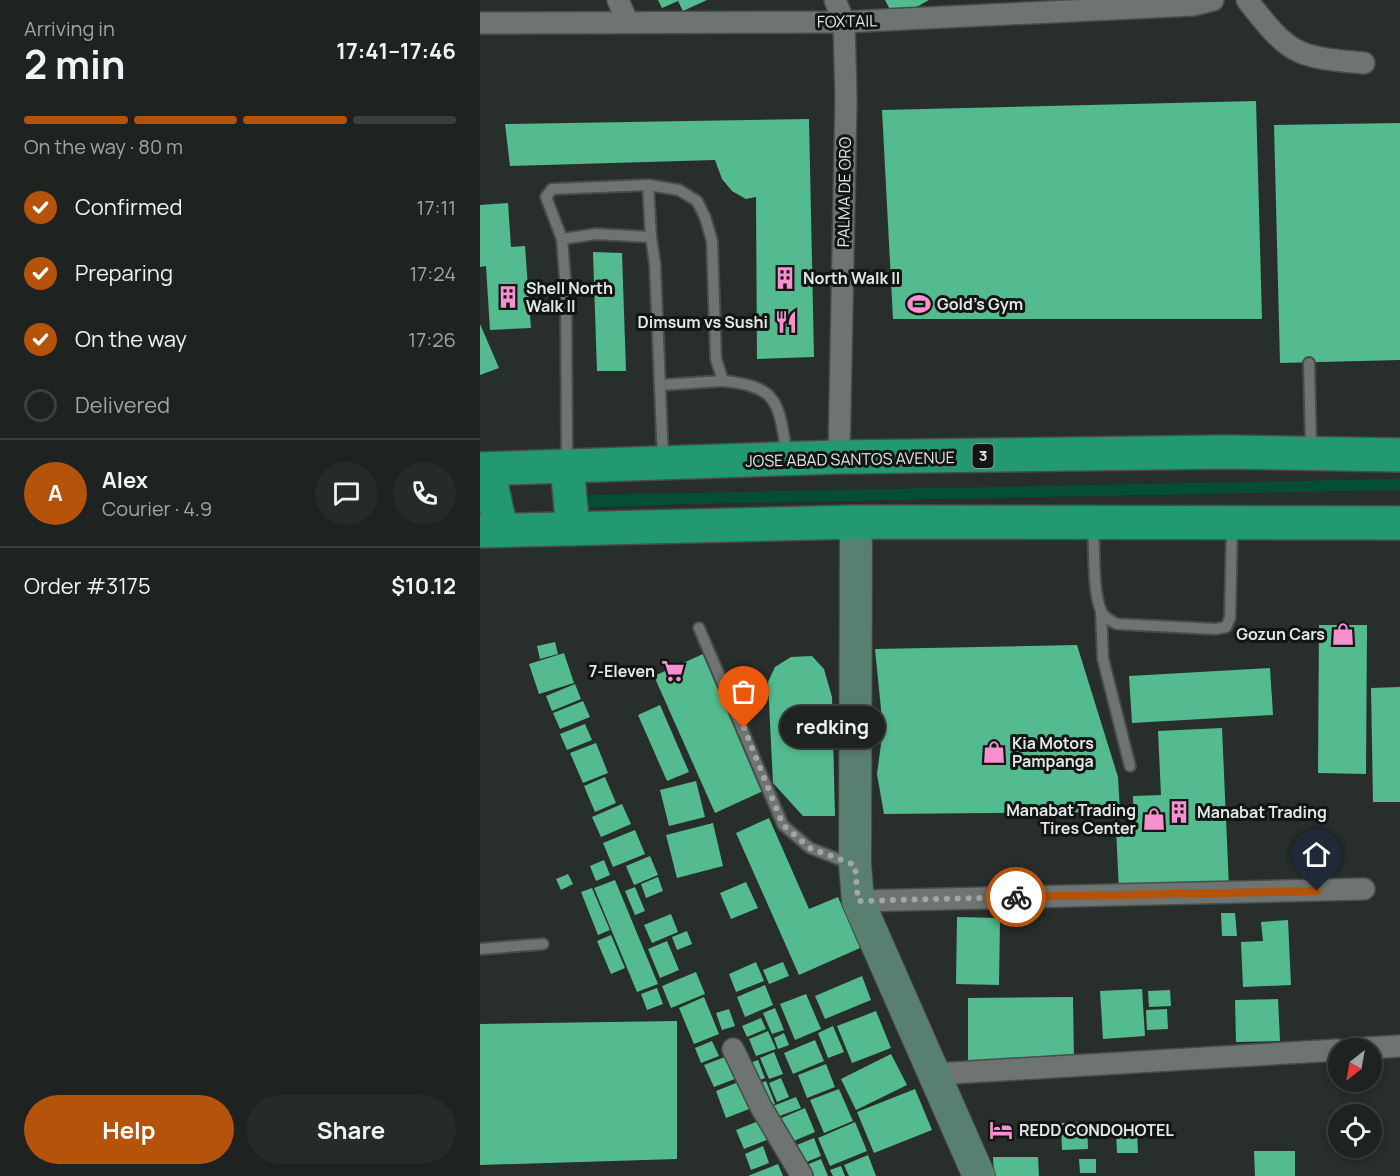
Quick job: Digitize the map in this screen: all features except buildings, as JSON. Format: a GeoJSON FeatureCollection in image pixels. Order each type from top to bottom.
{"type":"FeatureCollection","features":[{"type":"Feature","properties":{"kind":"highway","name":"JOSE ABAD SANTOS AVENUE"},"geometry":{"type":"LineString","coordinates":[[484,469],[788,461],[839,457],[1225,452],[1400,455]]}},
{"type":"Feature","properties":{"kind":"highway"},"geometry":{"type":"LineString","coordinates":[[567,467],[573,529]]}},
{"type":"Feature","properties":{"kind":"highway"},"geometry":{"type":"LineString","coordinates":[[484,469],[491,530],[856,522],[1400,523]]}},
{"type":"Feature","properties":{"kind":"main road"},"geometry":{"type":"LineString","coordinates":[[856,522],[855,865],[858,901],[979,1176]]}},
{"type":"Feature","properties":{"kind":"street"},"geometry":{"type":"LineString","coordinates":[[618,0],[627,21]]}},
{"type":"Feature","properties":{"kind":"street","name":"PALMA DE ORO"},"geometry":{"type":"LineString","coordinates":[[835,0],[844,22],[846,99],[839,457]]}},
{"type":"Feature","properties":{"kind":"street","name":"FOXTAIL"},"geometry":{"type":"LineString","coordinates":[[480,23],[844,22],[1060,7],[1193,5],[1213,0]]}},
{"type":"Feature","properties":{"kind":"street"},"geometry":{"type":"LineString","coordinates":[[1246,0],[1273,33],[1292,50],[1316,59],[1364,63]]}},
{"type":"Feature","properties":{"kind":"street"},"geometry":{"type":"LineString","coordinates":[[858,901],[1364,890]]}},
{"type":"Feature","properties":{"kind":"street"},"geometry":{"type":"LineString","coordinates":[[1382,1047],[1400,1046]]}},
{"type":"Feature","properties":{"kind":"street"},"geometry":{"type":"LineString","coordinates":[[733,1049],[761,1107],[802,1176]]}},
{"type":"Feature","properties":{"kind":"street"},"geometry":{"type":"LineString","coordinates":[[936,1074],[1328,1051]]}},
{"type":"Feature","properties":{"kind":"lane"},"geometry":{"type":"LineString","coordinates":[[648,185],[663,464]]}},
{"type":"Feature","properties":{"kind":"lane"},"geometry":{"type":"LineString","coordinates":[[567,467],[566,290],[562,239],[546,197],[552,189],[648,185],[679,190],[697,201],[705,217],[712,241],[716,359],[723,381]]}},
{"type":"Feature","properties":{"kind":"lane"},"geometry":{"type":"LineString","coordinates":[[562,239],[596,234],[651,237]]}},
{"type":"Feature","properties":{"kind":"lane"},"geometry":{"type":"LineString","coordinates":[[1309,363],[1311,455]]}},
{"type":"Feature","properties":{"kind":"lane"},"geometry":{"type":"LineString","coordinates":[[660,385],[723,381],[747,383],[764,391],[779,407],[788,461]]}},
{"type":"Feature","properties":{"kind":"lane"},"geometry":{"type":"LineString","coordinates":[[1093,522],[1103,659],[1130,766]]}},
{"type":"Feature","properties":{"kind":"lane"},"geometry":{"type":"LineString","coordinates":[[1101,611],[1117,624],[1216,629],[1226,627],[1230,618],[1232,522]]}},
{"type":"Feature","properties":{"kind":"lane"},"geometry":{"type":"LineString","coordinates":[[699,628],[783,825],[810,848],[855,865]]}},
{"type":"Feature","properties":{"kind":"lane"},"geometry":{"type":"LineString","coordinates":[[480,950],[543,944]]}},
{"type":"Feature","properties":{"kind":"green space"},"geometry":{"type":"Polygon","coordinates":[[[1400,479],[1400,490],[582,508],[582,495],[1400,479]]]}},
{"type":"Feature","properties":{"kind":"way so far"},"geometry":{"type":"LineString","coordinates":[[744,728],[783,825],[810,848],[838,861],[855,865],[858,901],[1016,897]]}},
{"type":"Feature","properties":{"kind":"place","name":"North Walk II"},"geometry":{"type":"Point","coordinates":[785,278]}},
{"type":"Feature","properties":{"kind":"place","name":"Shell North Walk II"},"geometry":{"type":"Point","coordinates":[508,297]}},
{"type":"Feature","properties":{"kind":"place","name":"Gold's Gym"},"geometry":{"type":"Point","coordinates":[919,304]}},
{"type":"Feature","properties":{"kind":"place","name":"Dimsum vs Sushi"},"geometry":{"type":"Point","coordinates":[786,322]}},
{"type":"Feature","properties":{"kind":"place","name":"Gozun Cars"},"geometry":{"type":"Point","coordinates":[1343,634]}},
{"type":"Feature","properties":{"kind":"place","name":"7-Eleven"},"geometry":{"type":"Point","coordinates":[673,671]}},
{"type":"Feature","properties":{"kind":"place","name":"redking"},"geometry":{"type":"Point","coordinates":[744,728]}},
{"type":"Feature","properties":{"kind":"place","name":"Kia Motors Pampanga"},"geometry":{"type":"Point","coordinates":[994,752]}},
{"type":"Feature","properties":{"kind":"place","name":"Manabat Trading"},"geometry":{"type":"Point","coordinates":[1179,812]}},
{"type":"Feature","properties":{"kind":"place","name":"Manabat Trading Tires Center"},"geometry":{"type":"Point","coordinates":[1154,819]}},
{"type":"Feature","properties":{"kind":"place","name":"REDD CONDOHOTEL"},"geometry":{"type":"Point","coordinates":[1001,1130]}},
{"type":"Feature","properties":{"kind":"route"},"geometry":{"type":"LineString","coordinates":[[1016,897],[1317,891]]}}]}
